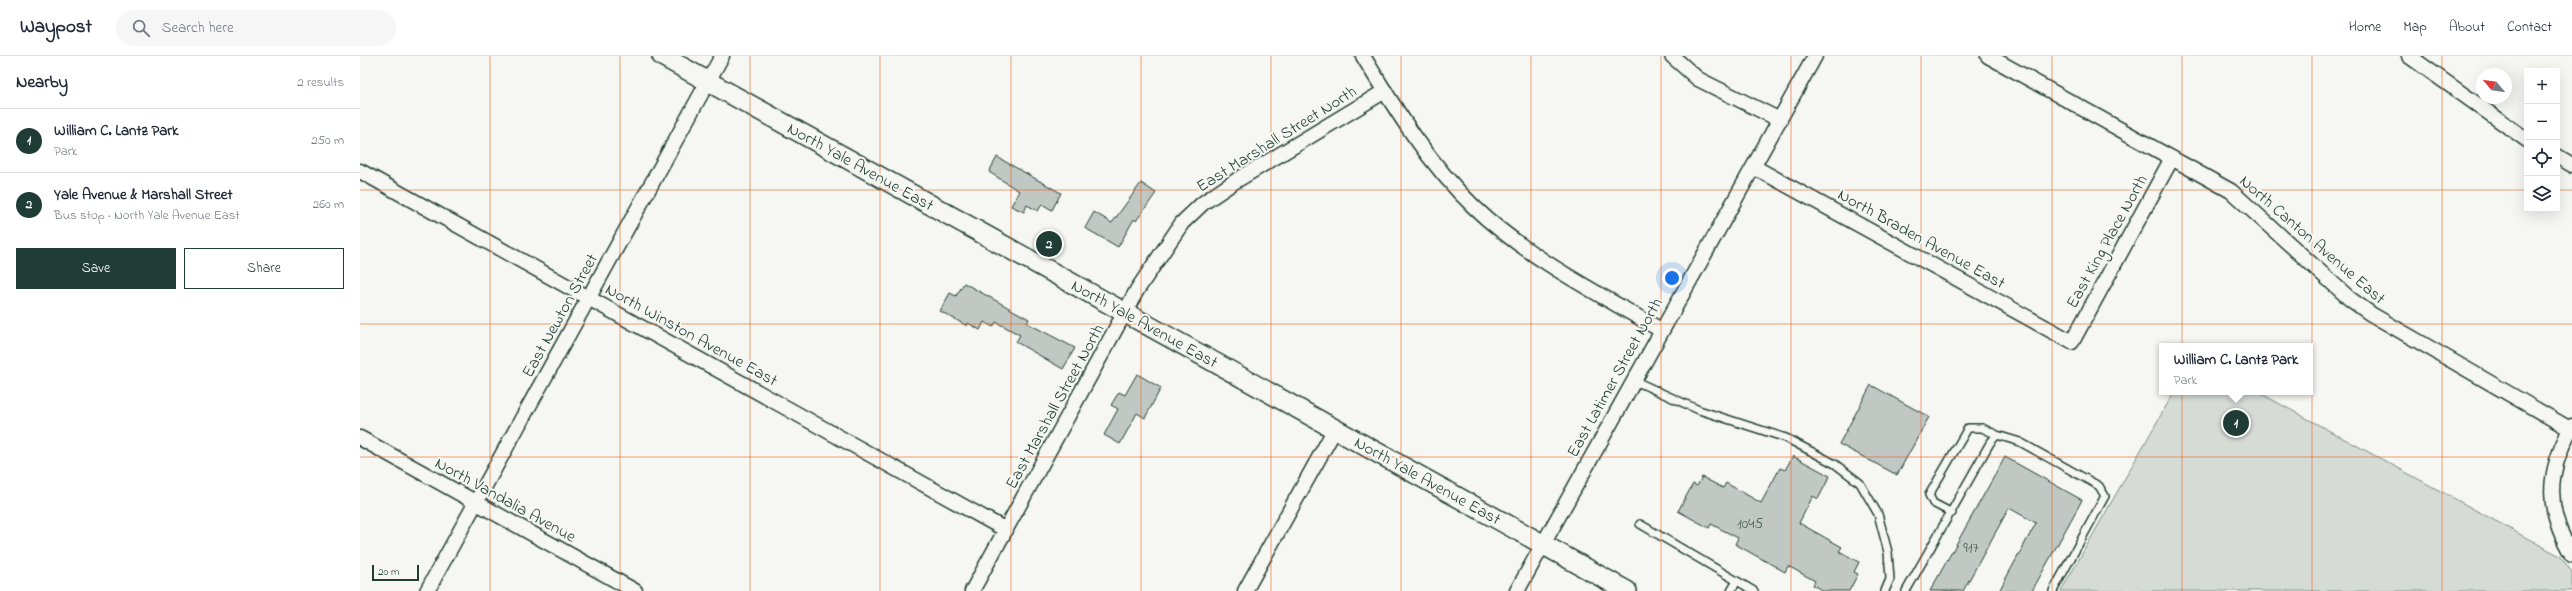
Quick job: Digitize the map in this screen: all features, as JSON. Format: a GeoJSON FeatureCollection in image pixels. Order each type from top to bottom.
{"type":"FeatureCollection","features":[{"type":"Feature","properties":{"kind":"main road","name":"North Yale Avenue East"},"geometry":{"type":"LineString","coordinates":[[662,56],[1627,591]]}},
{"type":"Feature","properties":{"kind":"street","name":"East Newton Street"},"geometry":{"type":"LineString","coordinates":[[426,591],[722,56]]}},
{"type":"Feature","properties":{"kind":"street"},"geometry":{"type":"LineString","coordinates":[[1364,56],[1385,91],[1421,143],[1475,207],[1531,251],[1661,330]]}},
{"type":"Feature","properties":{"kind":"street"},"geometry":{"type":"LineString","coordinates":[[1672,56],[1698,79],[1780,120]]}},
{"type":"Feature","properties":{"kind":"street","name":"East Latimer Street North"},"geometry":{"type":"LineString","coordinates":[[1516,591],[1815,56]]}},
{"type":"Feature","properties":{"kind":"street","name":"North Canton Avenue East"},"geometry":{"type":"LineString","coordinates":[[1988,56],[2231,191],[2350,299],[2371,314],[2571,428]]}},
{"type":"Feature","properties":{"kind":"street"},"geometry":{"type":"LineString","coordinates":[[2409,56],[2524,138]]}},
{"type":"Feature","properties":{"kind":"street","name":"East Marshall Street North"},"geometry":{"type":"LineString","coordinates":[[972,591],[1126,312],[1158,256],[1182,223],[1203,203],[1234,182],[1385,91]]}},
{"type":"Feature","properties":{"kind":"street","name":"East King Place North"},"geometry":{"type":"LineString","coordinates":[[2072,342],[2172,158]]}},
{"type":"Feature","properties":{"kind":"street"},"geometry":{"type":"LineString","coordinates":[[2560,158],[2572,165]]}},
{"type":"Feature","properties":{"kind":"street","name":"North Braden Avenue East"},"geometry":{"type":"LineString","coordinates":[[1754,167],[2072,342]]}},
{"type":"Feature","properties":{"kind":"street","name":"North Winston Avenue East"},"geometry":{"type":"LineString","coordinates":[[360,170],[1006,530]]}},
{"type":"Feature","properties":{"kind":"street"},"geometry":{"type":"LineString","coordinates":[[2571,428],[2556,459],[2552,485],[2554,514],[2564,540],[2572,555]]}},
{"type":"Feature","properties":{"kind":"street"},"geometry":{"type":"LineString","coordinates":[[1245,591],[1335,429]]}},
{"type":"Feature","properties":{"kind":"street","name":"North Vandalia Avenue"},"geometry":{"type":"LineString","coordinates":[[360,438],[635,591]]}},
{"type":"Feature","properties":{"kind":"lane"},"geometry":{"type":"LineString","coordinates":[[1633,380],[1699,410],[1786,438],[1835,464],[1860,483],[1878,514],[1888,552],[1890,579],[1885,591]]}},
{"type":"Feature","properties":{"kind":"lane"},"geometry":{"type":"LineString","coordinates":[[1952,513],[1933,503],[1929,495],[1960,438],[1968,428],[1982,428],[1997,435],[2020,442],[2099,486],[2105,496],[2053,591]]}},
{"type":"Feature","properties":{"kind":"lane"},"geometry":{"type":"LineString","coordinates":[[1906,591],[1952,513],[1990,443],[1997,435]]}},
{"type":"Feature","properties":{"kind":"lane"},"geometry":{"type":"LineString","coordinates":[[1640,524],[1754,591]]}},
{"type":"Feature","properties":{"kind":"lane"},"geometry":{"type":"LineString","coordinates":[[1731,591],[1737,581]]}},
{"type":"Feature","properties":{"kind":"shaded area"},"geometry":{"type":"Polygon","coordinates":[[[2172,395],[2264,395],[2560,556],[2572,572],[2572,591],[2061,591],[2172,395]]]}},
{"type":"Feature","properties":{"kind":"building"},"geometry":{"type":"Polygon","coordinates":[[[997,157],[1061,193],[1052,210],[1042,204],[1038,211],[1027,205],[1024,212],[1011,206],[1019,191],[989,172],[997,157]]]}},
{"type":"Feature","properties":{"kind":"building"},"geometry":{"type":"Polygon","coordinates":[[[1141,183],[1156,193],[1136,221],[1134,219],[1118,247],[1085,228],[1094,212],[1112,223],[1141,183]]]}},
{"type":"Feature","properties":{"kind":"building"},"geometry":{"type":"Polygon","coordinates":[[[964,283],[1029,319],[1027,323],[1075,348],[1063,369],[1016,342],[1020,335],[996,322],[993,327],[984,322],[980,330],[968,323],[967,326],[940,311],[950,293],[956,296],[964,283]]]}},
{"type":"Feature","properties":{"kind":"building"},"geometry":{"type":"Polygon","coordinates":[[[1137,374],[1161,388],[1145,418],[1137,413],[1120,444],[1104,435],[1118,409],[1111,405],[1119,392],[1125,395],[1137,374]]]}},
{"type":"Feature","properties":{"kind":"building"},"geometry":{"type":"Polygon","coordinates":[[[1871,385],[1929,417],[1897,475],[1839,444],[1871,385]]]}},
{"type":"Feature","properties":{"kind":"building"},"geometry":{"type":"Polygon","coordinates":[[[1793,456],[1830,476],[1818,499],[1813,496],[1799,523],[1842,547],[1839,551],[1859,562],[1854,572],[1858,574],[1849,591],[1823,591],[1813,585],[1815,581],[1788,566],[1785,572],[1735,544],[1738,538],[1711,524],[1709,528],[1678,511],[1693,484],[1697,486],[1702,477],[1723,488],[1726,483],[1761,503],[1780,468],[1785,470],[1793,456]]]}},
{"type":"Feature","properties":{"kind":"building"},"geometry":{"type":"Polygon","coordinates":[[[2005,457],[2082,500],[2032,591],[1999,591],[2036,523],[2009,508],[1963,591],[1930,591],[2005,457]]]}},
{"type":"Feature","properties":{"kind":"place","name":"Yale Avenue & Marshall Street"},"geometry":{"type":"Point","coordinates":[1049,244]}},
{"type":"Feature","properties":{"kind":"place","name":"William C. Lantz Park"},"geometry":{"type":"Point","coordinates":[2236,423]}}]}
